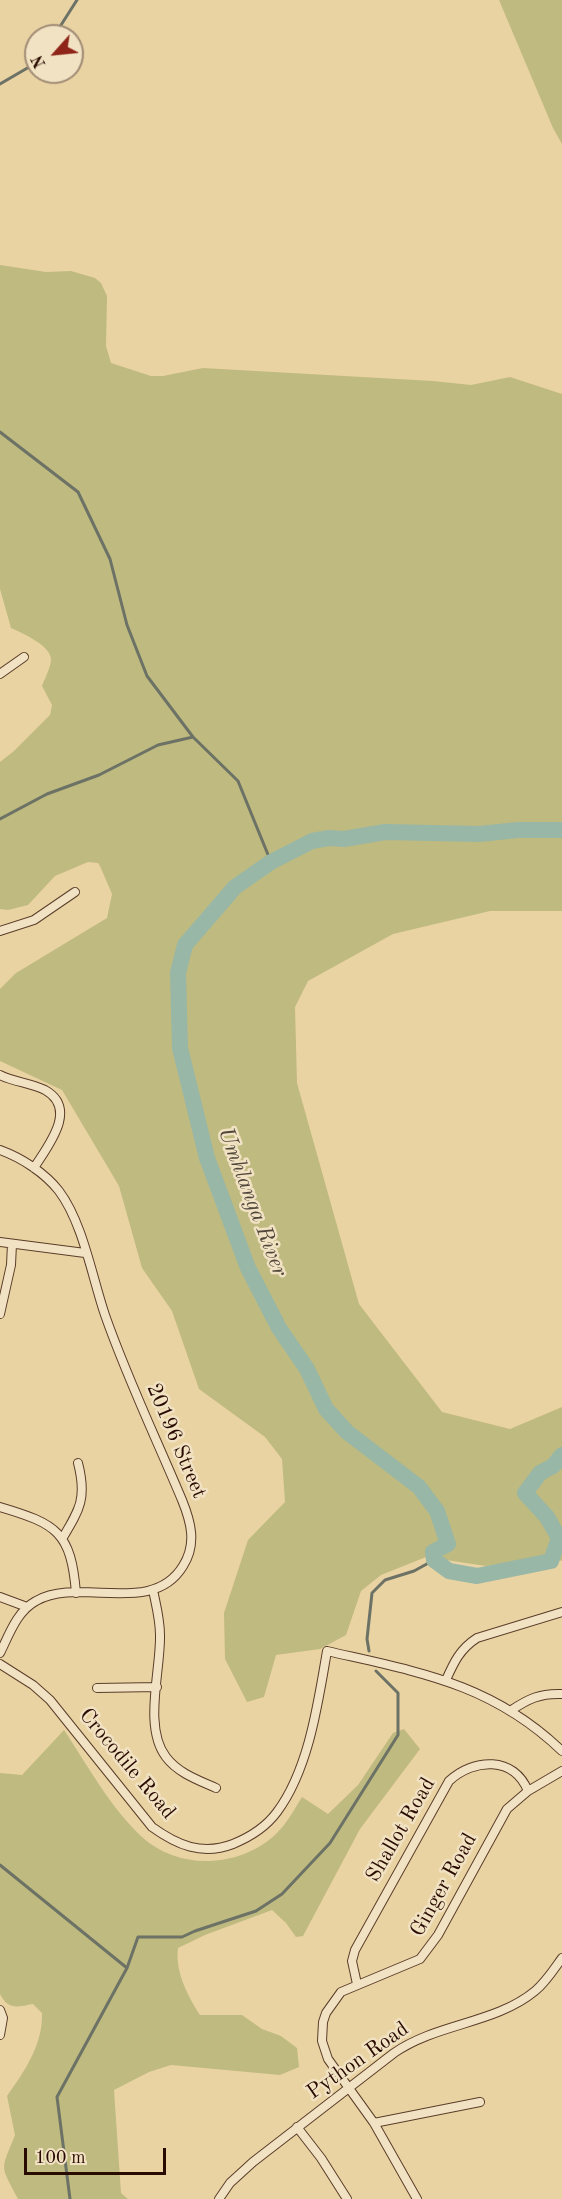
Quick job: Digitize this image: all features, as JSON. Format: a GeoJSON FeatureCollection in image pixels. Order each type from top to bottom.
{"type":"FeatureCollection","features":[{"type":"Feature","properties":{"kind":"street"},"geometry":{"type":"LineString","coordinates":[[0,674],[24,657]]}},
{"type":"Feature","properties":{"kind":"street"},"geometry":{"type":"LineString","coordinates":[[0,931],[34,920],[75,892]]}},
{"type":"Feature","properties":{"kind":"street"},"geometry":{"type":"LineString","coordinates":[[0,1076],[45,1090],[52,1095],[60,1107],[61,1119],[58,1127],[34,1168]]}},
{"type":"Feature","properties":{"kind":"street","name":"20196 Street"},"geometry":{"type":"LineString","coordinates":[[0,1150],[34,1168],[52,1183],[66,1202],[76,1225],[116,1345],[191,1524],[190,1551],[183,1567],[170,1581],[153,1590],[130,1593],[76,1593],[42,1598],[27,1607]]}},
{"type":"Feature","properties":{"kind":"street"},"geometry":{"type":"LineString","coordinates":[[0,1242],[85,1253]]}},
{"type":"Feature","properties":{"kind":"street"},"geometry":{"type":"LineString","coordinates":[[0,1314],[11,1265],[12,1244]]}},
{"type":"Feature","properties":{"kind":"street"},"geometry":{"type":"LineString","coordinates":[[62,1539],[82,1503],[82,1481],[78,1463]]}},
{"type":"Feature","properties":{"kind":"street"},"geometry":{"type":"LineString","coordinates":[[0,1507],[47,1525],[62,1539],[72,1559],[76,1593]]}},
{"type":"Feature","properties":{"kind":"street"},"geometry":{"type":"LineString","coordinates":[[153,1590],[160,1621],[154,1722],[158,1743],[165,1756],[190,1777],[216,1788]]}},
{"type":"Feature","properties":{"kind":"street"},"geometry":{"type":"LineString","coordinates":[[0,1597],[27,1607],[14,1625],[0,1653]]}},
{"type":"Feature","properties":{"kind":"street"},"geometry":{"type":"LineString","coordinates":[[562,1612],[477,1638],[459,1653],[446,1680],[483,1695],[510,1711],[562,1751]]}},
{"type":"Feature","properties":{"kind":"street","name":"Crocodile Road"},"geometry":{"type":"LineString","coordinates":[[0,1664],[33,1685],[51,1700],[152,1827],[183,1846],[208,1849],[227,1846],[245,1839],[276,1813],[288,1793],[303,1758],[318,1704],[327,1651],[446,1680]]}},
{"type":"Feature","properties":{"kind":"street"},"geometry":{"type":"LineString","coordinates":[[97,1688],[157,1686]]}},
{"type":"Feature","properties":{"kind":"street"},"geometry":{"type":"LineString","coordinates":[[510,1711],[529,1698],[562,1694]]}},
{"type":"Feature","properties":{"kind":"street","name":"Shallot Road"},"geometry":{"type":"LineString","coordinates":[[357,1984],[352,1961],[355,1950],[449,1781],[465,1770],[486,1764],[504,1767],[517,1773],[528,1791]]}},
{"type":"Feature","properties":{"kind":"street","name":"Ginger Road"},"geometry":{"type":"LineString","coordinates":[[417,2199],[374,2123],[333,2069],[324,2052],[323,2022],[341,1992],[414,1963],[426,1954],[502,1816],[528,1791],[562,1771]]}},
{"type":"Feature","properties":{"kind":"street","name":"Python Road"},"geometry":{"type":"LineString","coordinates":[[219,2199],[244,2170],[410,2042],[493,2013],[521,2000],[536,1990],[562,1958]]}},
{"type":"Feature","properties":{"kind":"street"},"geometry":{"type":"LineString","coordinates":[[0,2010],[3,2018],[0,2035]]}},
{"type":"Feature","properties":{"kind":"street"},"geometry":{"type":"LineString","coordinates":[[374,2123],[480,2102]]}},
{"type":"Feature","properties":{"kind":"street"},"geometry":{"type":"LineString","coordinates":[[297,2127],[321,2158],[347,2199]]}},
{"type":"Feature","properties":{"kind":"shaded area"},"geometry":{"type":"Polygon","coordinates":[[[499,0],[562,0],[562,144],[553,128],[499,0]]]}},
{"type":"Feature","properties":{"kind":"shaded area"},"geometry":{"type":"Polygon","coordinates":[[[0,265],[46,272],[71,271],[95,278],[101,283],[107,296],[106,346],[111,363],[151,376],[163,376],[203,368],[471,385],[510,377],[562,394],[562,911],[490,911],[393,934],[308,981],[295,1007],[297,1083],[359,1304],[442,1412],[510,1429],[562,1407],[562,1561],[550,1557],[486,1566],[426,1557],[381,1575],[361,1591],[346,1635],[320,1649],[276,1655],[264,1697],[247,1702],[225,1659],[224,1613],[248,1540],[285,1502],[282,1459],[265,1437],[199,1389],[172,1311],[142,1268],[119,1186],[62,1090],[0,1061],[0,989],[16,973],[107,918],[112,894],[98,863],[88,862],[55,876],[28,905],[8,910],[0,909],[0,762],[50,715],[52,705],[42,686],[50,665],[49,654],[35,640],[11,628],[0,589],[0,265]]]}},
{"type":"Feature","properties":{"kind":"shaded area"},"geometry":{"type":"Polygon","coordinates":[[[404,1729],[420,1749],[360,1829],[303,1936],[296,1937],[286,1923],[272,1910],[205,1935],[178,1948],[180,1974],[200,2015],[242,2015],[262,2029],[281,2036],[297,2048],[299,2067],[280,2075],[171,2065],[149,2072],[114,2090],[121,2193],[128,2199],[18,2199],[4,2168],[15,2135],[7,2096],[26,2068],[36,2047],[42,2013],[33,2004],[10,2005],[0,1994],[0,1773],[22,1775],[64,1730],[120,1813],[142,1837],[173,1856],[209,1861],[228,1859],[245,1854],[276,1834],[302,1797],[328,1814],[358,1785],[393,1733],[404,1729]]]}},
{"type":"Feature","properties":{"kind":"waterway"},"geometry":{"type":"LineString","coordinates":[[62,24],[77,0]]}},
{"type":"Feature","properties":{"kind":"waterway"},"geometry":{"type":"LineString","coordinates":[[0,84],[24,70]]}},
{"type":"Feature","properties":{"kind":"waterway"},"geometry":{"type":"LineString","coordinates":[[0,432],[78,492],[110,559],[127,625],[147,676],[193,737],[238,781],[271,862]]}},
{"type":"Feature","properties":{"kind":"waterway"},"geometry":{"type":"LineString","coordinates":[[0,819],[47,794],[99,775],[158,745],[193,737]]}},
{"type":"Feature","properties":{"kind":"waterway","name":"Umhlanga River"},"geometry":{"type":"LineString","coordinates":[[562,830],[518,830],[479,834],[385,832],[344,839],[329,838],[312,841],[271,862],[235,887],[185,945],[178,973],[180,1048],[207,1158],[248,1268],[279,1328],[307,1369],[326,1409],[347,1432],[419,1487],[437,1511],[448,1544],[433,1552],[434,1560],[449,1571],[477,1576],[551,1561],[559,1538],[547,1517],[525,1493],[540,1473],[553,1466],[562,1455]]}},
{"type":"Feature","properties":{"kind":"waterway"},"geometry":{"type":"LineString","coordinates":[[369,1651],[367,1639],[372,1593],[385,1580],[414,1571],[434,1560]]}},
{"type":"Feature","properties":{"kind":"waterway"},"geometry":{"type":"LineString","coordinates":[[70,2199],[57,2097],[127,1968],[138,1937],[182,1937],[256,1911],[282,1894],[330,1843],[398,1735],[398,1693],[376,1671]]}},
{"type":"Feature","properties":{"kind":"waterway"},"geometry":{"type":"LineString","coordinates":[[0,1865],[127,1968]]}}]}
